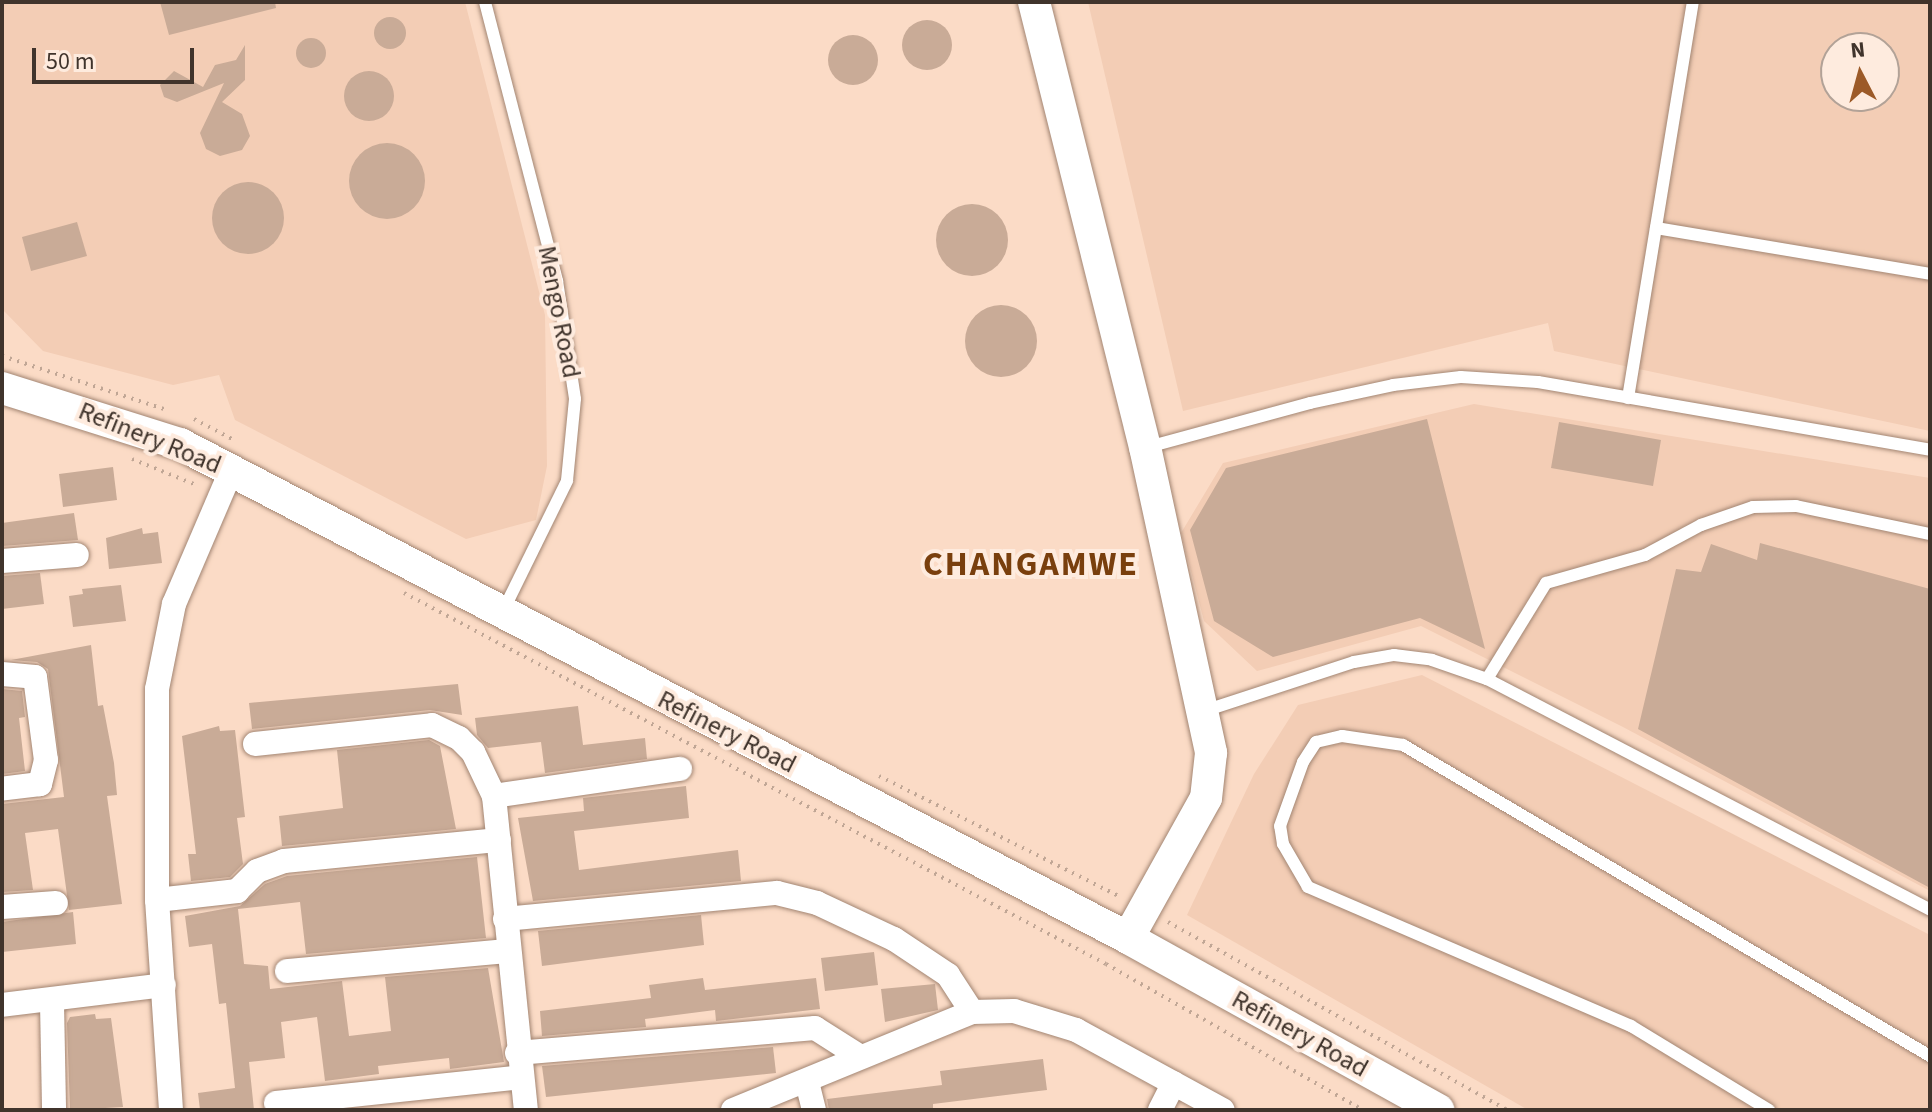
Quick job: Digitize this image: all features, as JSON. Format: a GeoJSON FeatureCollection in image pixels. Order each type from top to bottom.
{"type":"FeatureCollection","features":[{"type":"Feature","properties":{"kind":"main road"},"geometry":{"type":"LineString","coordinates":[[1034,2],[1145,447],[1211,753],[1206,798],[1128,938]]}},
{"type":"Feature","properties":{"kind":"main road","name":"Refinery Road"},"geometry":{"type":"LineString","coordinates":[[2,388],[114,419],[231,471],[1128,938],[1404,1102],[1438,1110]]}},
{"type":"Feature","properties":{"kind":"street"},"geometry":{"type":"LineString","coordinates":[[171,1110],[157,900],[154,740],[165,641],[194,552],[231,471]]}},
{"type":"Feature","properties":{"kind":"street"},"geometry":{"type":"LineString","coordinates":[[2,561],[77,555]]}},
{"type":"Feature","properties":{"kind":"street"},"geometry":{"type":"LineString","coordinates":[[2,674],[35,677],[46,760],[40,784],[2,789]]}},
{"type":"Feature","properties":{"kind":"street"},"geometry":{"type":"LineString","coordinates":[[255,744],[432,725],[459,738],[473,752],[494,796],[506,951],[526,1110]]}},
{"type":"Feature","properties":{"kind":"street"},"geometry":{"type":"LineString","coordinates":[[494,796],[680,769]]}},
{"type":"Feature","properties":{"kind":"street"},"geometry":{"type":"LineString","coordinates":[[157,900],[219,897],[237,891],[268,865],[284,861],[499,840]]}},
{"type":"Feature","properties":{"kind":"street"},"geometry":{"type":"LineString","coordinates":[[505,919],[777,893],[817,903],[894,939],[948,975],[972,1012]]}},
{"type":"Feature","properties":{"kind":"street"},"geometry":{"type":"LineString","coordinates":[[2,907],[56,903]]}},
{"type":"Feature","properties":{"kind":"street"},"geometry":{"type":"LineString","coordinates":[[287,971],[506,951]]}},
{"type":"Feature","properties":{"kind":"street"},"geometry":{"type":"LineString","coordinates":[[2,1005],[52,1003],[164,985]]}},
{"type":"Feature","properties":{"kind":"street"},"geometry":{"type":"LineString","coordinates":[[52,1003],[54,1110]]}},
{"type":"Feature","properties":{"kind":"street"},"geometry":{"type":"LineString","coordinates":[[733,1110],[972,1012],[1014,1011],[1076,1030],[1223,1110]]}},
{"type":"Feature","properties":{"kind":"street"},"geometry":{"type":"LineString","coordinates":[[276,1103],[322,1104],[520,1065],[815,1028],[859,1056]]}},
{"type":"Feature","properties":{"kind":"street"},"geometry":{"type":"LineString","coordinates":[[807,1082],[814,1110]]}},
{"type":"Feature","properties":{"kind":"street"},"geometry":{"type":"LineString","coordinates":[[1160,1110],[1174,1083]]}},
{"type":"Feature","properties":{"kind":"lane","name":"Mengo Road"},"geometry":{"type":"LineString","coordinates":[[485,2],[557,281],[575,399],[567,481],[501,614]]}},
{"type":"Feature","properties":{"kind":"lane"},"geometry":{"type":"LineString","coordinates":[[1628,398],[1693,2]]}},
{"type":"Feature","properties":{"kind":"lane"},"geometry":{"type":"LineString","coordinates":[[1656,228],[1930,274]]}},
{"type":"Feature","properties":{"kind":"lane"},"geometry":{"type":"LineString","coordinates":[[1145,447],[1310,403],[1431,379],[1497,378],[1930,450]]}},
{"type":"Feature","properties":{"kind":"lane"},"geometry":{"type":"LineString","coordinates":[[1487,679],[1546,583],[1645,555],[1701,525],[1753,507],[1796,506],[1930,534]]}},
{"type":"Feature","properties":{"kind":"lane"},"geometry":{"type":"LineString","coordinates":[[1204,711],[1282,683],[1394,655],[1432,660],[1487,679],[1930,910]]}},
{"type":"Feature","properties":{"kind":"lane"},"geometry":{"type":"LineString","coordinates":[[1769,1110],[1631,1026],[1308,887],[1283,844],[1280,826],[1303,762],[1316,742],[1342,736],[1403,745],[1930,1056]]}},
{"type":"Feature","properties":{"kind":"shaded area"},"geometry":{"type":"Polygon","coordinates":[[[2,2],[465,2],[545,315],[547,466],[536,520],[466,539],[235,420],[219,375],[173,385],[43,351],[2,309],[2,2]]]}},
{"type":"Feature","properties":{"kind":"shaded area"},"geometry":{"type":"Polygon","coordinates":[[[1088,2],[1930,2],[1930,431],[1554,351],[1548,323],[1183,411],[1088,2]]]}},
{"type":"Feature","properties":{"kind":"shaded area"},"geometry":{"type":"Polygon","coordinates":[[[1474,404],[1930,478],[1930,891],[1623,727],[1421,626],[1257,671],[1204,621],[1181,533],[1223,463],[1474,404]]]}},
{"type":"Feature","properties":{"kind":"shaded area"},"geometry":{"type":"Polygon","coordinates":[[[1422,675],[1930,935],[1930,1110],[1528,1110],[1187,915],[1254,774],[1298,705],[1422,675]]]}},
{"type":"Feature","properties":{"kind":"building"},"geometry":{"type":"Polygon","coordinates":[[[160,2],[275,2],[276,8],[169,35],[160,2]]]}},
{"type":"Feature","properties":{"kind":"building"},"geometry":{"type":"Polygon","coordinates":[[[390,17],[401,22],[406,33],[401,44],[390,49],[379,44],[374,33],[379,22],[390,17]]]}},
{"type":"Feature","properties":{"kind":"building"},"geometry":{"type":"Polygon","coordinates":[[[927,20],[944,28],[952,45],[944,62],[927,70],[910,62],[902,45],[910,28],[927,20]]]}},
{"type":"Feature","properties":{"kind":"building"},"geometry":{"type":"Polygon","coordinates":[[[853,35],[871,42],[878,60],[871,78],[853,85],[835,78],[828,60],[835,42],[853,35]]]}},
{"type":"Feature","properties":{"kind":"building"},"geometry":{"type":"Polygon","coordinates":[[[311,38],[322,42],[326,53],[322,64],[311,68],[300,64],[296,53],[300,42],[311,38]]]}},
{"type":"Feature","properties":{"kind":"building"},"geometry":{"type":"Polygon","coordinates":[[[245,45],[245,80],[222,102],[242,114],[250,136],[242,150],[220,156],[206,149],[200,133],[224,83],[177,102],[164,97],[160,85],[174,71],[203,87],[215,65],[236,60],[245,45]]]}},
{"type":"Feature","properties":{"kind":"building"},"geometry":{"type":"Polygon","coordinates":[[[369,71],[387,78],[394,96],[387,114],[369,121],[351,114],[344,96],[351,78],[369,71]]]}},
{"type":"Feature","properties":{"kind":"building"},"geometry":{"type":"Polygon","coordinates":[[[387,143],[402,146],[414,154],[422,166],[425,181],[422,196],[414,208],[402,216],[387,219],[372,216],[360,208],[352,196],[349,181],[352,166],[360,154],[372,146],[387,143]]]}},
{"type":"Feature","properties":{"kind":"building"},"geometry":{"type":"Polygon","coordinates":[[[248,182],[268,188],[278,198],[284,218],[278,238],[268,248],[248,254],[228,248],[218,238],[212,218],[218,198],[228,188],[248,182]]]}},
{"type":"Feature","properties":{"kind":"building"},"geometry":{"type":"Polygon","coordinates":[[[972,204],[992,210],[1002,220],[1008,240],[1002,260],[992,270],[972,276],[952,270],[942,260],[936,240],[942,220],[952,210],[972,204]]]}},
{"type":"Feature","properties":{"kind":"building"},"geometry":{"type":"Polygon","coordinates":[[[77,222],[87,256],[31,271],[22,237],[77,222]]]}},
{"type":"Feature","properties":{"kind":"building"},"geometry":{"type":"Polygon","coordinates":[[[1001,305],[1021,311],[1031,321],[1037,341],[1031,361],[1021,371],[1001,377],[981,371],[971,361],[965,341],[971,321],[981,311],[1001,305]]]}},
{"type":"Feature","properties":{"kind":"building"},"geometry":{"type":"Polygon","coordinates":[[[1427,419],[1485,649],[1420,618],[1273,657],[1214,621],[1190,530],[1226,468],[1427,419]]]}},
{"type":"Feature","properties":{"kind":"building"},"geometry":{"type":"Polygon","coordinates":[[[1559,422],[1661,440],[1653,486],[1551,468],[1559,422]]]}},
{"type":"Feature","properties":{"kind":"building"},"geometry":{"type":"Polygon","coordinates":[[[113,467],[117,500],[63,507],[59,474],[113,467]]]}},
{"type":"Feature","properties":{"kind":"building"},"geometry":{"type":"Polygon","coordinates":[[[74,513],[78,540],[2,546],[2,523],[74,513]]]}},
{"type":"Feature","properties":{"kind":"building"},"geometry":{"type":"Polygon","coordinates":[[[142,528],[143,534],[158,532],[162,563],[109,569],[106,538],[142,528]]]}},
{"type":"Feature","properties":{"kind":"building"},"geometry":{"type":"Polygon","coordinates":[[[1760,543],[1930,589],[1930,888],[1638,729],[1676,569],[1701,572],[1711,544],[1757,560],[1760,543]]]}},
{"type":"Feature","properties":{"kind":"building"},"geometry":{"type":"Polygon","coordinates":[[[40,573],[44,604],[2,609],[2,576],[40,573]]]}},
{"type":"Feature","properties":{"kind":"building"},"geometry":{"type":"Polygon","coordinates":[[[121,585],[126,621],[73,627],[69,596],[83,594],[82,589],[121,585]]]}},
{"type":"Feature","properties":{"kind":"building"},"geometry":{"type":"Polygon","coordinates":[[[91,645],[98,706],[103,705],[114,763],[117,795],[107,796],[122,904],[69,910],[58,829],[25,833],[33,890],[2,892],[2,804],[64,797],[48,669],[37,662],[11,660],[91,645]]]}},
{"type":"Feature","properties":{"kind":"building"},"geometry":{"type":"Polygon","coordinates":[[[458,684],[462,715],[430,710],[252,729],[249,703],[458,684]]]}},
{"type":"Feature","properties":{"kind":"building"},"geometry":{"type":"Polygon","coordinates":[[[2,689],[22,691],[25,717],[19,718],[25,771],[2,774],[2,689]]]}},
{"type":"Feature","properties":{"kind":"building"},"geometry":{"type":"Polygon","coordinates":[[[578,706],[583,745],[645,738],[647,759],[545,773],[541,742],[488,748],[477,735],[475,718],[578,706]]]}},
{"type":"Feature","properties":{"kind":"building"},"geometry":{"type":"Polygon","coordinates":[[[219,726],[220,731],[235,730],[245,817],[237,818],[243,864],[230,877],[191,881],[188,854],[196,854],[182,736],[219,726]]]}},
{"type":"Feature","properties":{"kind":"building"},"geometry":{"type":"Polygon","coordinates":[[[429,740],[440,746],[456,829],[282,846],[279,816],[343,808],[337,750],[429,740]]]}},
{"type":"Feature","properties":{"kind":"building"},"geometry":{"type":"Polygon","coordinates":[[[686,786],[689,818],[574,831],[579,870],[738,850],[741,881],[533,901],[518,818],[584,811],[583,798],[686,786]]]}},
{"type":"Feature","properties":{"kind":"building"},"geometry":{"type":"Polygon","coordinates":[[[477,857],[486,938],[306,954],[300,902],[238,909],[244,964],[268,966],[270,989],[342,981],[349,1036],[391,1031],[385,977],[488,968],[504,1062],[450,1069],[449,1058],[378,1066],[379,1074],[325,1081],[317,1017],[281,1022],[285,1058],[249,1062],[254,1110],[200,1110],[198,1093],[235,1088],[226,1003],[219,1004],[212,944],[189,947],[185,916],[240,906],[265,884],[287,876],[477,857]]]}},
{"type":"Feature","properties":{"kind":"building"},"geometry":{"type":"Polygon","coordinates":[[[73,912],[76,944],[2,952],[2,922],[73,912]]]}},
{"type":"Feature","properties":{"kind":"building"},"geometry":{"type":"Polygon","coordinates":[[[701,915],[704,945],[542,966],[538,931],[701,915]]]}},
{"type":"Feature","properties":{"kind":"building"},"geometry":{"type":"Polygon","coordinates":[[[874,952],[878,985],[825,991],[821,958],[874,952]]]}},
{"type":"Feature","properties":{"kind":"building"},"geometry":{"type":"Polygon","coordinates":[[[703,978],[705,990],[816,978],[820,1009],[716,1021],[715,1010],[645,1019],[646,1027],[542,1036],[540,1011],[651,998],[649,985],[703,978]]]}},
{"type":"Feature","properties":{"kind":"building"},"geometry":{"type":"Polygon","coordinates":[[[935,984],[938,1010],[885,1022],[881,989],[935,984]]]}},
{"type":"Feature","properties":{"kind":"building"},"geometry":{"type":"Polygon","coordinates":[[[95,1014],[96,1019],[111,1018],[123,1107],[70,1110],[67,1023],[70,1017],[95,1014]]]}},
{"type":"Feature","properties":{"kind":"building"},"geometry":{"type":"Polygon","coordinates":[[[773,1047],[776,1073],[546,1097],[542,1066],[773,1047]]]}},
{"type":"Feature","properties":{"kind":"building"},"geometry":{"type":"Polygon","coordinates":[[[1043,1059],[1047,1090],[933,1104],[933,1110],[829,1110],[827,1099],[942,1085],[940,1071],[1043,1059]]]}},
{"type":"Feature","properties":{"kind":"district","name":"CHANGAMWE"},"geometry":{"type":"Point","coordinates":[1031,565]}}]}
